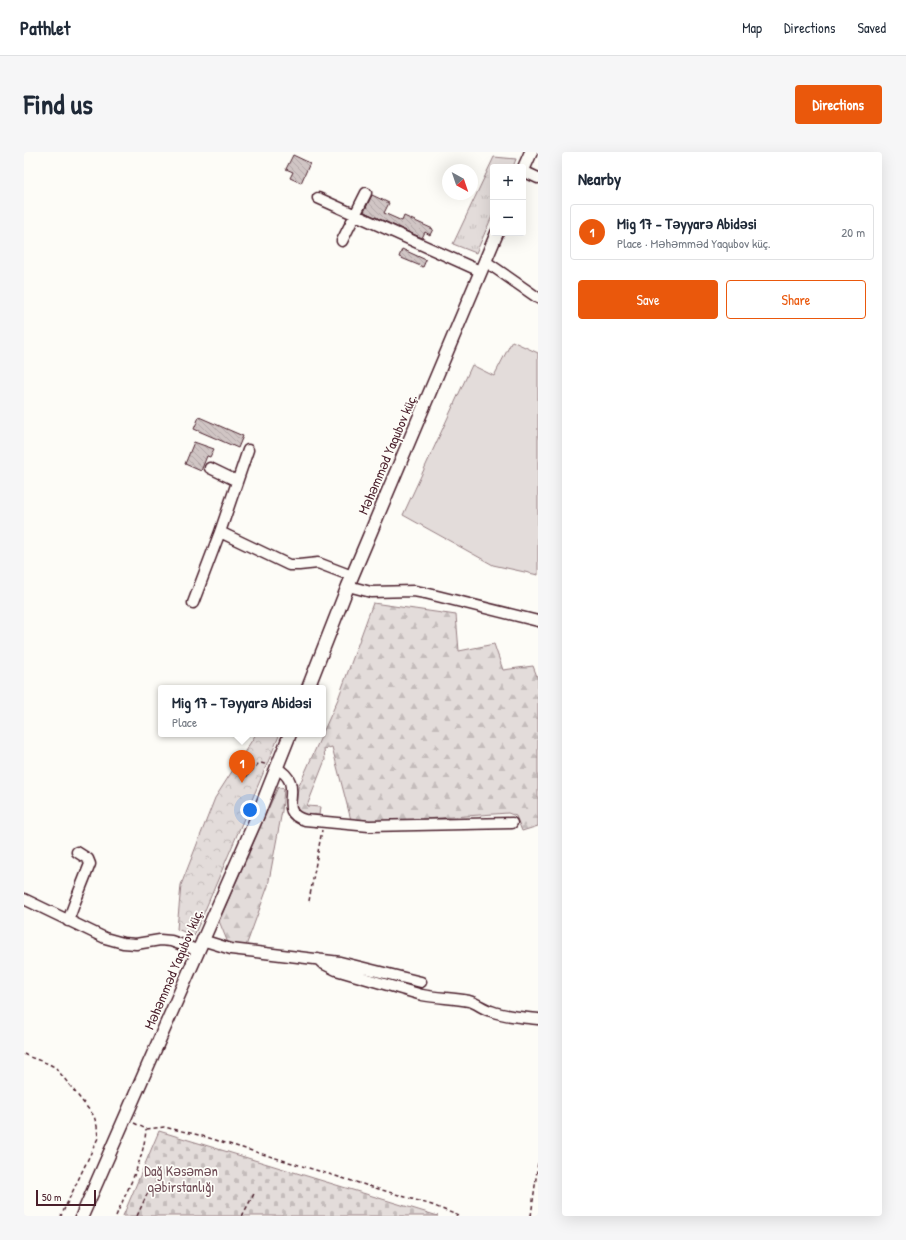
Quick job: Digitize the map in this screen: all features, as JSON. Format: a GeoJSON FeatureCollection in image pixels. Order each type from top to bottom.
{"type":"FeatureCollection","features":[{"type":"Feature","properties":{"kind":"main road"},"geometry":{"type":"LineString","coordinates":[[526,164],[531,152]]}},
{"type":"Feature","properties":{"kind":"main road","name":"Məhəmməd Yaqubov küç."},"geometry":{"type":"LineString","coordinates":[[309,685],[350,581],[496,236]]}},
{"type":"Feature","properties":{"kind":"main road","name":"Məhəmməd Yaqubov küç."},"geometry":{"type":"LineString","coordinates":[[82,1216],[256,817],[289,737]]}},
{"type":"Feature","properties":{"kind":"street"},"geometry":{"type":"LineString","coordinates":[[526,172],[538,178]]}},
{"type":"Feature","properties":{"kind":"street"},"geometry":{"type":"LineString","coordinates":[[342,241],[366,193]]}},
{"type":"Feature","properties":{"kind":"street"},"geometry":{"type":"LineString","coordinates":[[318,198],[482,266],[538,298]]}},
{"type":"Feature","properties":{"kind":"street"},"geometry":{"type":"LineString","coordinates":[[193,603],[220,532],[248,450]]}},
{"type":"Feature","properties":{"kind":"street"},"geometry":{"type":"LineString","coordinates":[[210,468],[238,481]]}},
{"type":"Feature","properties":{"kind":"street"},"geometry":{"type":"LineString","coordinates":[[220,532],[289,565],[318,563],[371,592],[414,591],[538,621]]}},
{"type":"Feature","properties":{"kind":"street"},"geometry":{"type":"LineString","coordinates":[[276,768],[288,777],[291,784],[291,809],[293,814],[298,818],[305,820],[369,826],[512,823]]}},
{"type":"Feature","properties":{"kind":"street"},"geometry":{"type":"LineString","coordinates":[[68,921],[74,902],[90,864],[88,859],[77,852]]}},
{"type":"Feature","properties":{"kind":"street"},"geometry":{"type":"LineString","coordinates":[[24,899],[106,938],[123,943],[136,944],[160,940],[231,950],[318,959],[340,962],[421,982]]}},
{"type":"Feature","properties":{"kind":"street"},"geometry":{"type":"LineString","coordinates":[[318,959],[322,963],[336,970],[422,995],[476,1003],[491,1011],[503,1014],[538,1018]]}},
{"type":"Feature","properties":{"kind":"path"},"geometry":{"type":"LineString","coordinates":[[246,777],[258,764],[261,763],[276,768]]}},
{"type":"Feature","properties":{"kind":"path"},"geometry":{"type":"LineString","coordinates":[[309,901],[323,822]]}},
{"type":"Feature","properties":{"kind":"path"},"geometry":{"type":"LineString","coordinates":[[24,1054],[49,1063],[56,1068],[94,1116],[98,1126],[98,1138],[61,1216]]}},
{"type":"Feature","properties":{"kind":"path"},"geometry":{"type":"LineString","coordinates":[[125,1118],[146,1129],[164,1127],[199,1135],[432,1205],[459,1216]]}},
{"type":"Feature","properties":{"kind":"path"},"geometry":{"type":"LineString","coordinates":[[116,1216],[141,1159],[145,1144],[146,1129]]}},
{"type":"Feature","properties":{"kind":"path"},"geometry":{"type":"LineString","coordinates":[[531,1216],[538,1163]]}},
{"type":"Feature","properties":{"kind":"path"},"geometry":{"type":"LineString","coordinates":[[137,1216],[150,1188]]}},
{"type":"Feature","properties":{"kind":"path"},"geometry":{"type":"LineString","coordinates":[[242,1216],[255,1192]]}},
{"type":"Feature","properties":{"kind":"green space"},"geometry":{"type":"Polygon","coordinates":[[[494,157],[516,159],[514,164],[491,164],[494,157]]]}},
{"type":"Feature","properties":{"kind":"green space"},"geometry":{"type":"Polygon","coordinates":[[[490,165],[490,221],[476,253],[453,244],[474,200],[478,200],[478,191],[490,165]]]}},
{"type":"Feature","properties":{"kind":"green space"},"geometry":{"type":"Polygon","coordinates":[[[512,341],[538,353],[538,575],[493,565],[403,515],[472,365],[494,376],[512,341]]]}},
{"type":"Feature","properties":{"kind":"green space"},"geometry":{"type":"Polygon","coordinates":[[[373,603],[456,615],[459,651],[494,644],[503,670],[533,666],[538,679],[538,826],[522,831],[516,816],[508,813],[382,822],[351,820],[332,747],[324,749],[325,760],[307,806],[320,807],[319,815],[299,814],[296,805],[298,788],[321,737],[326,737],[326,726],[338,699],[373,603]]]}},
{"type":"Feature","properties":{"kind":"green space"},"geometry":{"type":"Polygon","coordinates":[[[254,737],[279,737],[194,936],[177,929],[181,885],[215,798],[254,737]]]}},
{"type":"Feature","properties":{"kind":"green space"},"geometry":{"type":"Polygon","coordinates":[[[278,787],[284,789],[282,811],[268,886],[246,946],[228,943],[219,921],[278,787]]]}},
{"type":"Feature","properties":{"kind":"green space","name":"Dağ Kəsəmən qəbirstanlığı"},"geometry":{"type":"Polygon","coordinates":[[[159,1131],[438,1216],[123,1216],[159,1131]]]}},
{"type":"Feature","properties":{"kind":"building"},"geometry":{"type":"Polygon","coordinates":[[[293,155],[310,163],[301,183],[290,178],[293,172],[286,169],[293,155]]]}},
{"type":"Feature","properties":{"kind":"building"},"geometry":{"type":"Polygon","coordinates":[[[372,195],[389,203],[384,213],[402,221],[404,216],[433,229],[430,235],[425,232],[422,238],[364,212],[372,195]]]}},
{"type":"Feature","properties":{"kind":"building"},"geometry":{"type":"Polygon","coordinates":[[[402,249],[426,260],[423,267],[399,257],[402,249]]]}},
{"type":"Feature","properties":{"kind":"building"},"geometry":{"type":"Polygon","coordinates":[[[199,417],[243,436],[238,448],[194,429],[199,417]]]}},
{"type":"Feature","properties":{"kind":"building"},"geometry":{"type":"Polygon","coordinates":[[[194,442],[214,449],[210,457],[207,456],[201,471],[185,464],[194,442]]]}},
{"type":"Feature","properties":{"kind":"place","name":"Mig 17 - Təyyarə Abidəsi"},"geometry":{"type":"Point","coordinates":[242,783]}}]}
